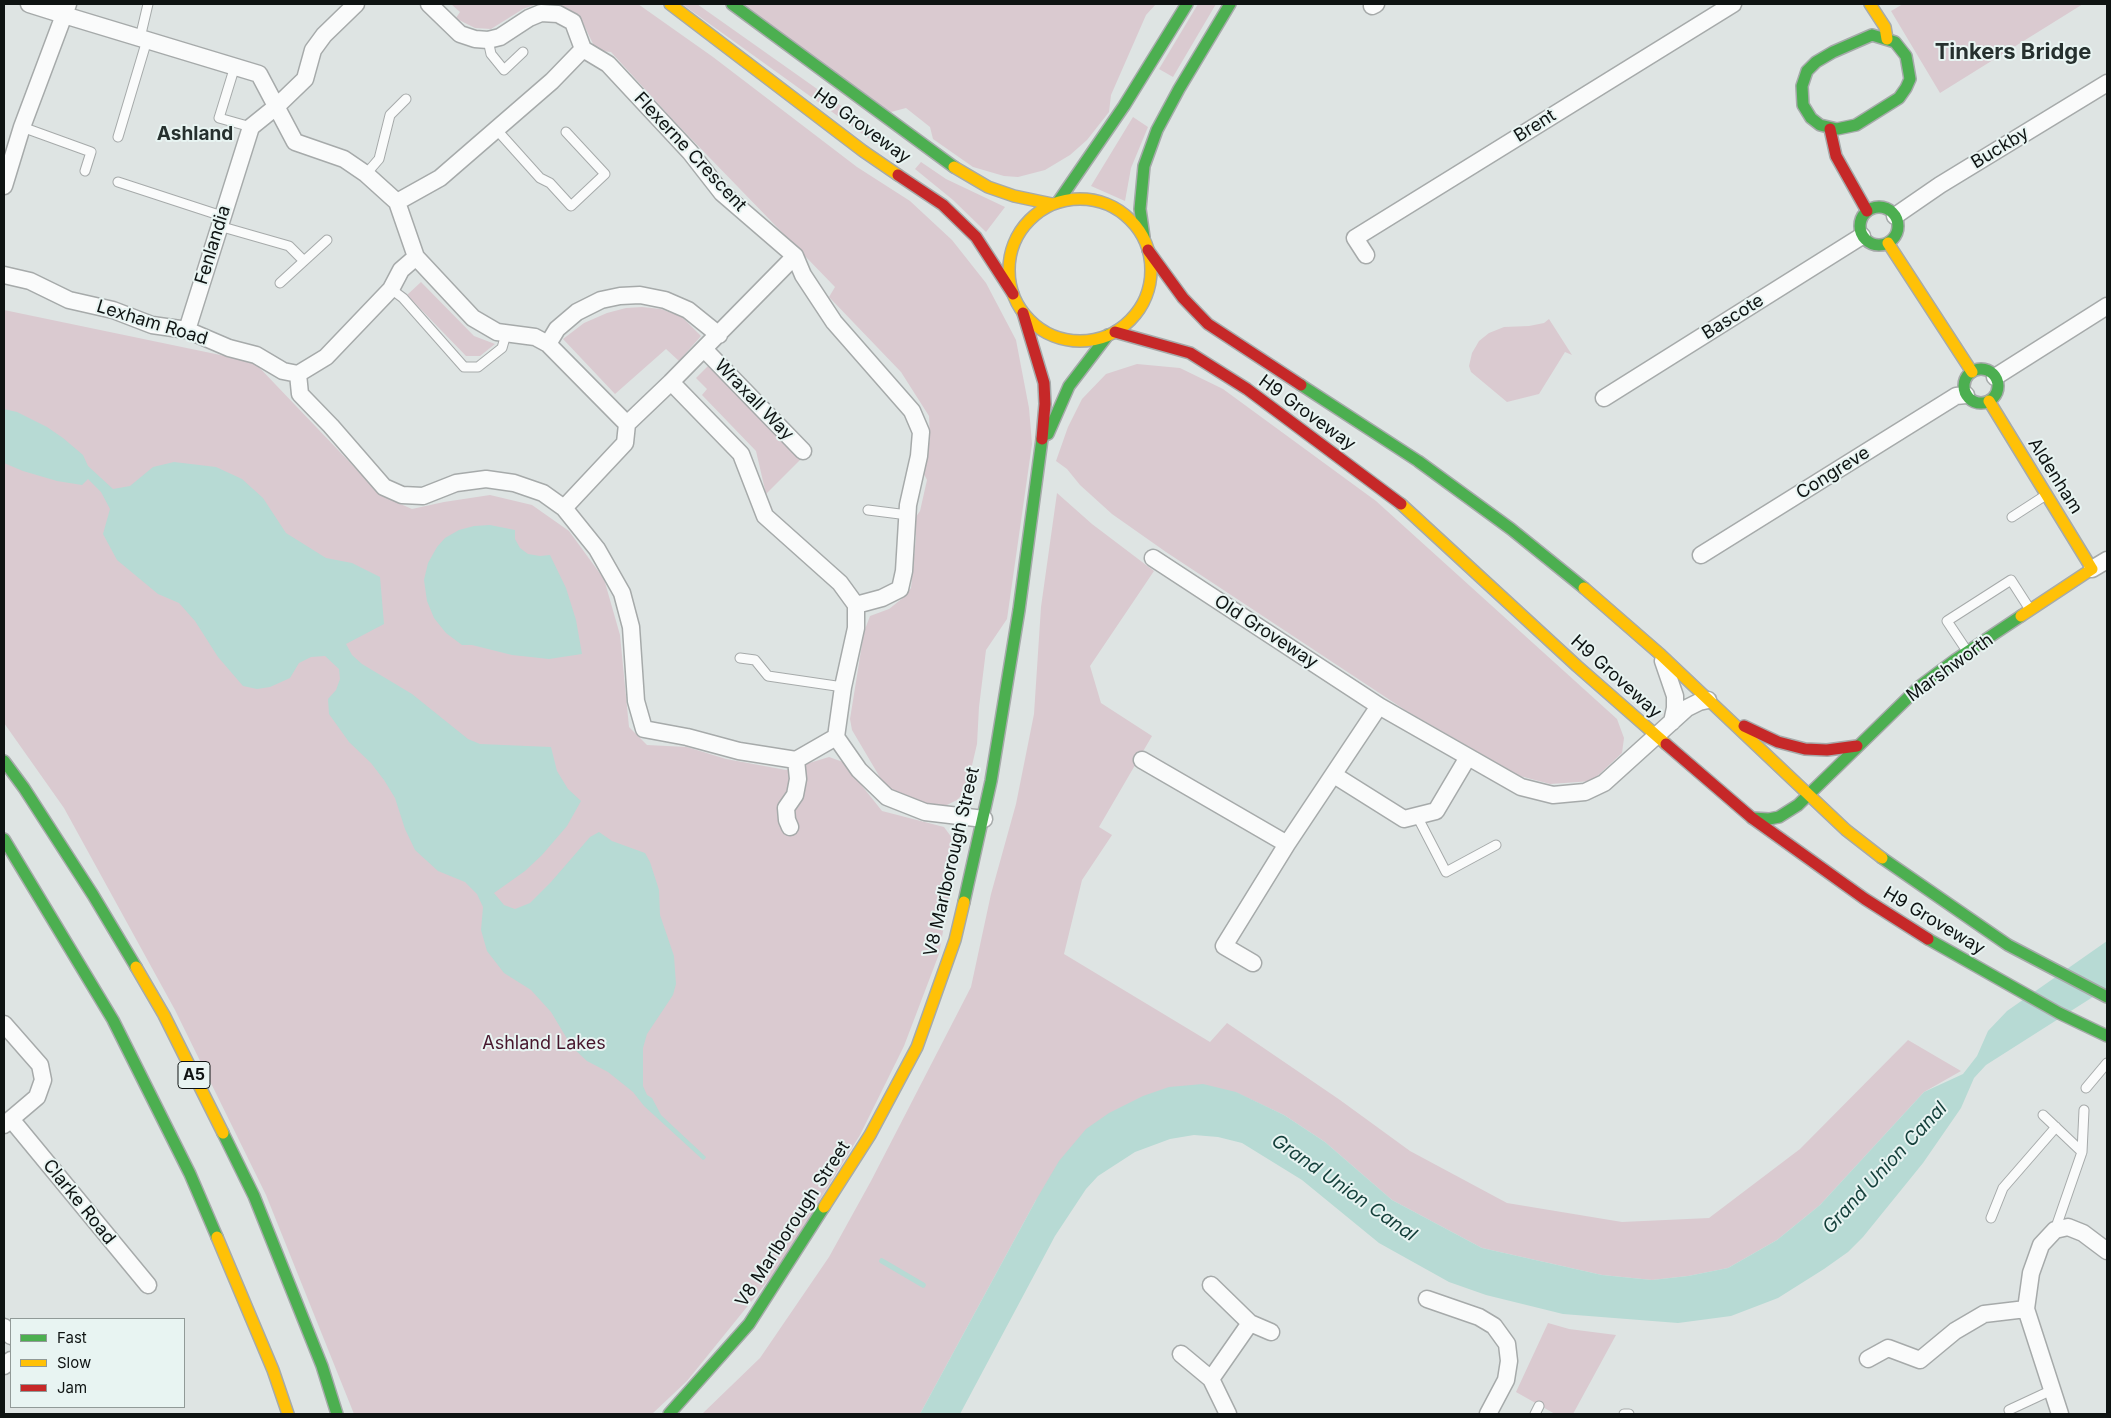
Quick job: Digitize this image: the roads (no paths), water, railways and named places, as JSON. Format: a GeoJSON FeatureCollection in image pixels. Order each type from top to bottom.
{"type":"FeatureCollection","features":[{"type":"Feature","properties":{"kind":"main road","name":"H9 Groveway"},"geometry":{"type":"LineString","coordinates":[[670,4],[863,151],[943,205],[976,237],[1013,294]]}},
{"type":"Feature","properties":{"kind":"main road","name":"H9 Groveway"},"geometry":{"type":"LineString","coordinates":[[732,4],[959,171],[988,187],[1014,196],[1055,203]]}},
{"type":"Feature","properties":{"kind":"main road"},"geometry":{"type":"LineString","coordinates":[[1055,203],[1124,106],[1187,4]]}},
{"type":"Feature","properties":{"kind":"main road"},"geometry":{"type":"LineString","coordinates":[[1146,245],[1136,226],[1123,214],[1108,205],[1092,200],[1074,199],[1055,203],[1037,213],[1024,226],[1015,241],[1010,259],[1009,277],[1013,294],[1023,313],[1037,326],[1053,336],[1071,341],[1090,340],[1111,334],[1133,317],[1146,297],[1151,274],[1140,208],[1144,166],[1157,130],[1179,89],[1230,4]]}},
{"type":"Feature","properties":{"kind":"main road"},"geometry":{"type":"LineString","coordinates":[[1870,4],[1885,27],[1887,38]]}},
{"type":"Feature","properties":{"kind":"main road"},"geometry":{"type":"LineString","coordinates":[[1872,35],[1887,38],[1899,46],[1906,56],[1910,79],[1899,98],[1856,125],[1845,129],[1820,125],[1811,118],[1802,106],[1802,86],[1807,71],[1816,62],[1864,37],[1872,35]]}},
{"type":"Feature","properties":{"kind":"main road"},"geometry":{"type":"LineString","coordinates":[[1830,128],[1836,156],[1867,211]]}},
{"type":"Feature","properties":{"kind":"main road"},"geometry":{"type":"LineString","coordinates":[[1882,208],[1895,216],[1898,228],[1896,234],[1888,243],[1872,244],[1862,236],[1860,221],[1867,211],[1882,208]]}},
{"type":"Feature","properties":{"kind":"main road"},"geometry":{"type":"LineString","coordinates":[[1888,243],[1972,372]]}},
{"type":"Feature","properties":{"kind":"main road","name":"H9 Groveway"},"geometry":{"type":"LineString","coordinates":[[1146,245],[1183,298],[1208,324],[1276,367],[1446,481],[1567,574],[1661,656],[1846,830],[1900,872],[2008,945],[2107,997]]}},
{"type":"Feature","properties":{"kind":"main road","name":"V8 Marlborough Street"},"geometry":{"type":"LineString","coordinates":[[669,1414],[749,1324],[870,1135],[916,1047],[955,940],[984,819],[1019,610],[1041,450],[1045,404],[1044,383],[1023,313]]}},
{"type":"Feature","properties":{"kind":"main road","name":"H9 Groveway"},"geometry":{"type":"LineString","coordinates":[[1111,334],[1190,353],[1247,390],[1395,499],[1655,736],[1752,818],[1898,920],[2058,1013],[2107,1036]]}},
{"type":"Feature","properties":{"kind":"main road","name":"V8 Marlborough Street"},"geometry":{"type":"LineString","coordinates":[[1041,450],[1069,386],[1111,334]]}},
{"type":"Feature","properties":{"kind":"main road"},"geometry":{"type":"LineString","coordinates":[[1987,370],[1995,377],[1998,388],[1996,394],[1989,401],[1975,402],[1966,395],[1964,382],[1972,372],[1987,370]]}},
{"type":"Feature","properties":{"kind":"main road","name":"Aldenham"},"geometry":{"type":"LineString","coordinates":[[1989,401],[2092,569]]}},
{"type":"Feature","properties":{"kind":"main road","name":"Marshworth"},"geometry":{"type":"LineString","coordinates":[[1752,818],[1769,819],[1779,817],[1798,805],[1920,686],[1967,651],[2092,569]]}},
{"type":"Feature","properties":{"kind":"main road"},"geometry":{"type":"LineString","coordinates":[[1728,718],[1778,742],[1805,749],[1827,750],[1857,746]]}},
{"type":"Feature","properties":{"kind":"main road","name":"A5"},"geometry":{"type":"LineString","coordinates":[[4,761],[24,788],[93,895],[164,1015],[254,1196],[322,1366],[337,1414]]}},
{"type":"Feature","properties":{"kind":"main road"},"geometry":{"type":"LineString","coordinates":[[1796,823],[1798,805]]}},
{"type":"Feature","properties":{"kind":"main road"},"geometry":{"type":"LineString","coordinates":[[4,839],[113,1020],[190,1174],[273,1370],[288,1414]]}},
{"type":"Feature","properties":{"kind":"main road"},"geometry":{"type":"LineString","coordinates":[[1802,841],[1814,863]]}},
{"type":"Feature","properties":{"kind":"street"},"geometry":{"type":"LineString","coordinates":[[29,4],[66,9],[143,39],[259,74],[295,142],[344,158],[366,174],[397,202],[416,257],[473,318],[497,332],[534,337],[548,344],[627,424],[625,444],[564,508]]}},
{"type":"Feature","properties":{"kind":"street"},"geometry":{"type":"LineString","coordinates":[[250,127],[277,106],[305,79],[313,50],[324,35],[356,4]]}},
{"type":"Feature","properties":{"kind":"street"},"geometry":{"type":"LineString","coordinates":[[397,202],[440,178],[552,81],[583,49],[573,22],[558,14],[541,14],[529,18],[500,37],[488,40],[475,39],[460,34],[429,4]]}},
{"type":"Feature","properties":{"kind":"street","name":"Brent"},"geometry":{"type":"LineString","coordinates":[[1366,255],[1355,238],[1733,4]]}},
{"type":"Feature","properties":{"kind":"street"},"geometry":{"type":"LineString","coordinates":[[5,177],[66,9]]}},
{"type":"Feature","properties":{"kind":"street","name":"Flexerne Crescent"},"geometry":{"type":"LineString","coordinates":[[583,49],[608,64],[690,152],[722,193],[794,256],[803,275],[834,322],[912,411],[921,432],[908,515],[904,571],[900,589],[882,598],[856,605]]}},
{"type":"Feature","properties":{"kind":"street","name":"Buckby"},"geometry":{"type":"LineString","coordinates":[[1895,216],[1940,185],[2107,83]]}},
{"type":"Feature","properties":{"kind":"street","name":"Fenlandia"},"geometry":{"type":"LineString","coordinates":[[187,330],[250,127]]}},
{"type":"Feature","properties":{"kind":"street","name":"Bascote"},"geometry":{"type":"LineString","coordinates":[[1604,398],[1862,236]]}},
{"type":"Feature","properties":{"kind":"street","name":"Wraxall Way"},"geometry":{"type":"LineString","coordinates":[[627,424],[719,335],[794,256]]}},
{"type":"Feature","properties":{"kind":"street"},"geometry":{"type":"LineString","coordinates":[[416,257],[401,270],[391,289],[326,357],[298,374],[300,394],[331,426],[384,487],[402,495],[422,496],[456,483],[486,479],[514,483],[543,493],[564,508],[597,549],[622,593],[631,628],[636,701],[644,729],[739,750],[796,760],[836,737]]}},
{"type":"Feature","properties":{"kind":"street","name":"Lexham Road"},"geometry":{"type":"LineString","coordinates":[[4,275],[30,282],[69,300],[113,310],[152,325],[187,330],[228,348],[256,355],[283,371],[298,374]]}},
{"type":"Feature","properties":{"kind":"street","name":"Wraxall Way"},"geometry":{"type":"LineString","coordinates":[[548,344],[557,329],[577,312],[601,300],[620,296],[640,295],[665,300],[688,310],[719,335]]}},
{"type":"Feature","properties":{"kind":"street"},"geometry":{"type":"LineString","coordinates":[[1995,377],[2107,306]]}},
{"type":"Feature","properties":{"kind":"street","name":"Wraxall Way"},"geometry":{"type":"LineString","coordinates":[[704,350],[803,451]]}},
{"type":"Feature","properties":{"kind":"street"},"geometry":{"type":"LineString","coordinates":[[671,382],[740,454],[765,516],[840,583],[856,605],[856,628],[843,687],[836,737],[859,770],[887,797],[925,812],[984,819]]}},
{"type":"Feature","properties":{"kind":"street","name":"Congreve"},"geometry":{"type":"LineString","coordinates":[[1701,555],[1956,396],[1966,395]]}},
{"type":"Feature","properties":{"kind":"street","name":"Old Groveway"},"geometry":{"type":"LineString","coordinates":[[1154,558],[1379,706],[1521,787],[1553,795],[1585,792],[1604,783],[1687,708],[1699,702],[1711,703]]}},
{"type":"Feature","properties":{"kind":"street","name":"Marshworth"},"geometry":{"type":"LineString","coordinates":[[2092,569],[2107,560]]}},
{"type":"Feature","properties":{"kind":"street"},"geometry":{"type":"LineString","coordinates":[[1661,656],[1675,696],[1672,722]]}},
{"type":"Feature","properties":{"kind":"street"},"geometry":{"type":"LineString","coordinates":[[1253,963],[1224,946],[1287,844],[1379,706]]}},
{"type":"Feature","properties":{"kind":"street"},"geometry":{"type":"LineString","coordinates":[[1334,775],[1404,819],[1436,811],[1468,757]]}},
{"type":"Feature","properties":{"kind":"street"},"geometry":{"type":"LineString","coordinates":[[790,827],[786,808],[795,794],[798,779],[796,760]]}},
{"type":"Feature","properties":{"kind":"street"},"geometry":{"type":"LineString","coordinates":[[1142,760],[1287,844]]}},
{"type":"Feature","properties":{"kind":"street","name":"Clarke Road"},"geometry":{"type":"LineString","coordinates":[[4,1024],[40,1066],[43,1080],[37,1097],[7,1122],[148,1285]]}},
{"type":"Feature","properties":{"kind":"street"},"geometry":{"type":"LineString","coordinates":[[2060,1414],[2026,1309],[2031,1273],[2041,1245],[2055,1230],[2068,1228],[2083,1233],[2107,1251]]}},
{"type":"Feature","properties":{"kind":"street"},"geometry":{"type":"LineString","coordinates":[[1211,1285],[1250,1323],[1271,1332]]}},
{"type":"Feature","properties":{"kind":"street"},"geometry":{"type":"LineString","coordinates":[[1427,1299],[1479,1318],[1494,1326],[1506,1344],[1509,1362],[1506,1380],[1488,1414]]}},
{"type":"Feature","properties":{"kind":"street"},"geometry":{"type":"LineString","coordinates":[[1868,1360],[1888,1348],[1920,1360],[1955,1331],[1984,1314],[2026,1309]]}},
{"type":"Feature","properties":{"kind":"street"},"geometry":{"type":"LineString","coordinates":[[1211,1379],[1250,1323]]}},
{"type":"Feature","properties":{"kind":"street"},"geometry":{"type":"LineString","coordinates":[[1180,1354],[1211,1379],[1228,1414]]}},
{"type":"Feature","properties":{"kind":"lane"},"geometry":{"type":"LineString","coordinates":[[118,137],[143,39],[148,4]]}},
{"type":"Feature","properties":{"kind":"lane"},"geometry":{"type":"LineString","coordinates":[[488,40],[491,54],[504,70],[523,52]]}},
{"type":"Feature","properties":{"kind":"lane"},"geometry":{"type":"LineString","coordinates":[[235,66],[219,118],[250,127]]}},
{"type":"Feature","properties":{"kind":"lane"},"geometry":{"type":"LineString","coordinates":[[366,174],[379,159],[390,115],[406,99]]}},
{"type":"Feature","properties":{"kind":"lane"},"geometry":{"type":"LineString","coordinates":[[22,127],[91,152],[85,171]]}},
{"type":"Feature","properties":{"kind":"lane"},"geometry":{"type":"LineString","coordinates":[[496,129],[540,178],[550,183],[571,206],[606,174],[566,132]]}},
{"type":"Feature","properties":{"kind":"lane"},"geometry":{"type":"LineString","coordinates":[[118,182],[290,246],[304,261]]}},
{"type":"Feature","properties":{"kind":"lane"},"geometry":{"type":"LineString","coordinates":[[280,283],[327,240]]}},
{"type":"Feature","properties":{"kind":"lane"},"geometry":{"type":"LineString","coordinates":[[391,289],[403,298],[464,367],[478,367],[502,348],[506,334]]}},
{"type":"Feature","properties":{"kind":"lane"},"geometry":{"type":"LineString","coordinates":[[2012,517],[2046,495]]}},
{"type":"Feature","properties":{"kind":"lane"},"geometry":{"type":"LineString","coordinates":[[868,510],[908,515]]}},
{"type":"Feature","properties":{"kind":"lane"},"geometry":{"type":"LineString","coordinates":[[1967,651],[1947,621],[2011,580],[2031,610]]}},
{"type":"Feature","properties":{"kind":"lane"},"geometry":{"type":"LineString","coordinates":[[740,658],[755,660],[768,676],[843,687]]}},
{"type":"Feature","properties":{"kind":"lane"},"geometry":{"type":"LineString","coordinates":[[1417,816],[1446,872],[1496,845]]}},
{"type":"Feature","properties":{"kind":"lane"},"geometry":{"type":"LineString","coordinates":[[2086,1088],[2107,1063]]}},
{"type":"Feature","properties":{"kind":"lane"},"geometry":{"type":"LineString","coordinates":[[2055,1230],[2082,1152],[2084,1110]]}},
{"type":"Feature","properties":{"kind":"lane"},"geometry":{"type":"LineString","coordinates":[[2043,1115],[2082,1152]]}},
{"type":"Feature","properties":{"kind":"lane"},"geometry":{"type":"LineString","coordinates":[[1991,1218],[2003,1188],[2056,1127]]}},
{"type":"Feature","properties":{"kind":"lane"},"geometry":{"type":"LineString","coordinates":[[2009,1410],[2052,1390]]}},
{"type":"Feature","properties":{"kind":"water"},"geometry":{"type":"Polygon","coordinates":[[[4,409],[17,412],[47,427],[63,438],[83,455],[88,466],[113,489],[130,486],[153,467],[174,462],[216,467],[242,479],[263,498],[286,533],[326,558],[352,563],[380,577],[384,624],[346,644],[352,655],[362,664],[412,694],[468,739],[480,744],[551,747],[557,771],[568,789],[581,801],[567,826],[542,855],[525,871],[494,893],[504,905],[515,909],[530,903],[590,837],[599,832],[612,841],[645,853],[659,890],[660,915],[674,956],[676,984],[673,995],[647,1034],[643,1048],[643,1086],[661,1115],[706,1157],[705,1159],[703,1160],[644,1106],[633,1092],[608,1072],[587,1061],[572,1047],[551,1012],[531,990],[504,973],[487,951],[481,930],[483,907],[477,894],[465,882],[438,871],[415,850],[405,829],[395,798],[384,780],[371,763],[349,742],[329,714],[328,699],[336,690],[340,679],[339,669],[325,656],[311,657],[299,663],[290,678],[270,687],[257,689],[243,686],[218,657],[195,621],[179,603],[158,594],[117,560],[103,534],[110,509],[101,492],[88,479],[82,485],[57,481],[4,463],[4,409]]]}},
{"type":"Feature","properties":{"kind":"water"},"geometry":{"type":"Polygon","coordinates":[[[490,525],[515,530],[515,539],[520,548],[528,554],[550,555],[566,588],[576,620],[582,654],[549,659],[512,655],[472,645],[462,645],[446,633],[434,618],[427,601],[424,580],[428,563],[437,547],[445,538],[459,530],[474,526],[490,525]]]}},
{"type":"Feature","properties":{"kind":"water","name":"Grand Union Canal"},"geometry":{"type":"Polygon","coordinates":[[[2107,941],[2107,988],[1986,1065],[1974,1078],[1961,1108],[1923,1163],[1863,1237],[1848,1252],[1778,1298],[1731,1316],[1678,1323],[1563,1314],[1486,1295],[1449,1282],[1379,1243],[1302,1180],[1242,1143],[1218,1137],[1194,1135],[1170,1139],[1135,1152],[1098,1176],[1086,1189],[1055,1236],[960,1414],[920,1414],[1059,1161],[1086,1129],[1109,1113],[1143,1096],[1169,1087],[1203,1084],[1236,1092],[1284,1115],[1325,1142],[1392,1200],[1482,1248],[1602,1275],[1652,1280],[1688,1276],[1728,1268],[1777,1240],[1820,1205],[1924,1092],[1963,1074],[1977,1056],[1988,1031],[2007,1011],[2107,941]]]}},
{"type":"Feature","properties":{"kind":"waterway"},"geometry":{"type":"LineString","coordinates":[[882,1261],[923,1285]]}},
{"type":"Feature","properties":{"kind":"district","name":"Tinkers Bridge"},"geometry":{"type":"Point","coordinates":[2013,52]}},
{"type":"Feature","properties":{"kind":"district","name":"Ashland"},"geometry":{"type":"Point","coordinates":[195,134]}},
{"type":"Feature","properties":{"kind":"park label","name":"Ashland Lakes"},"geometry":{"type":"Point","coordinates":[544,1044]}}]}
